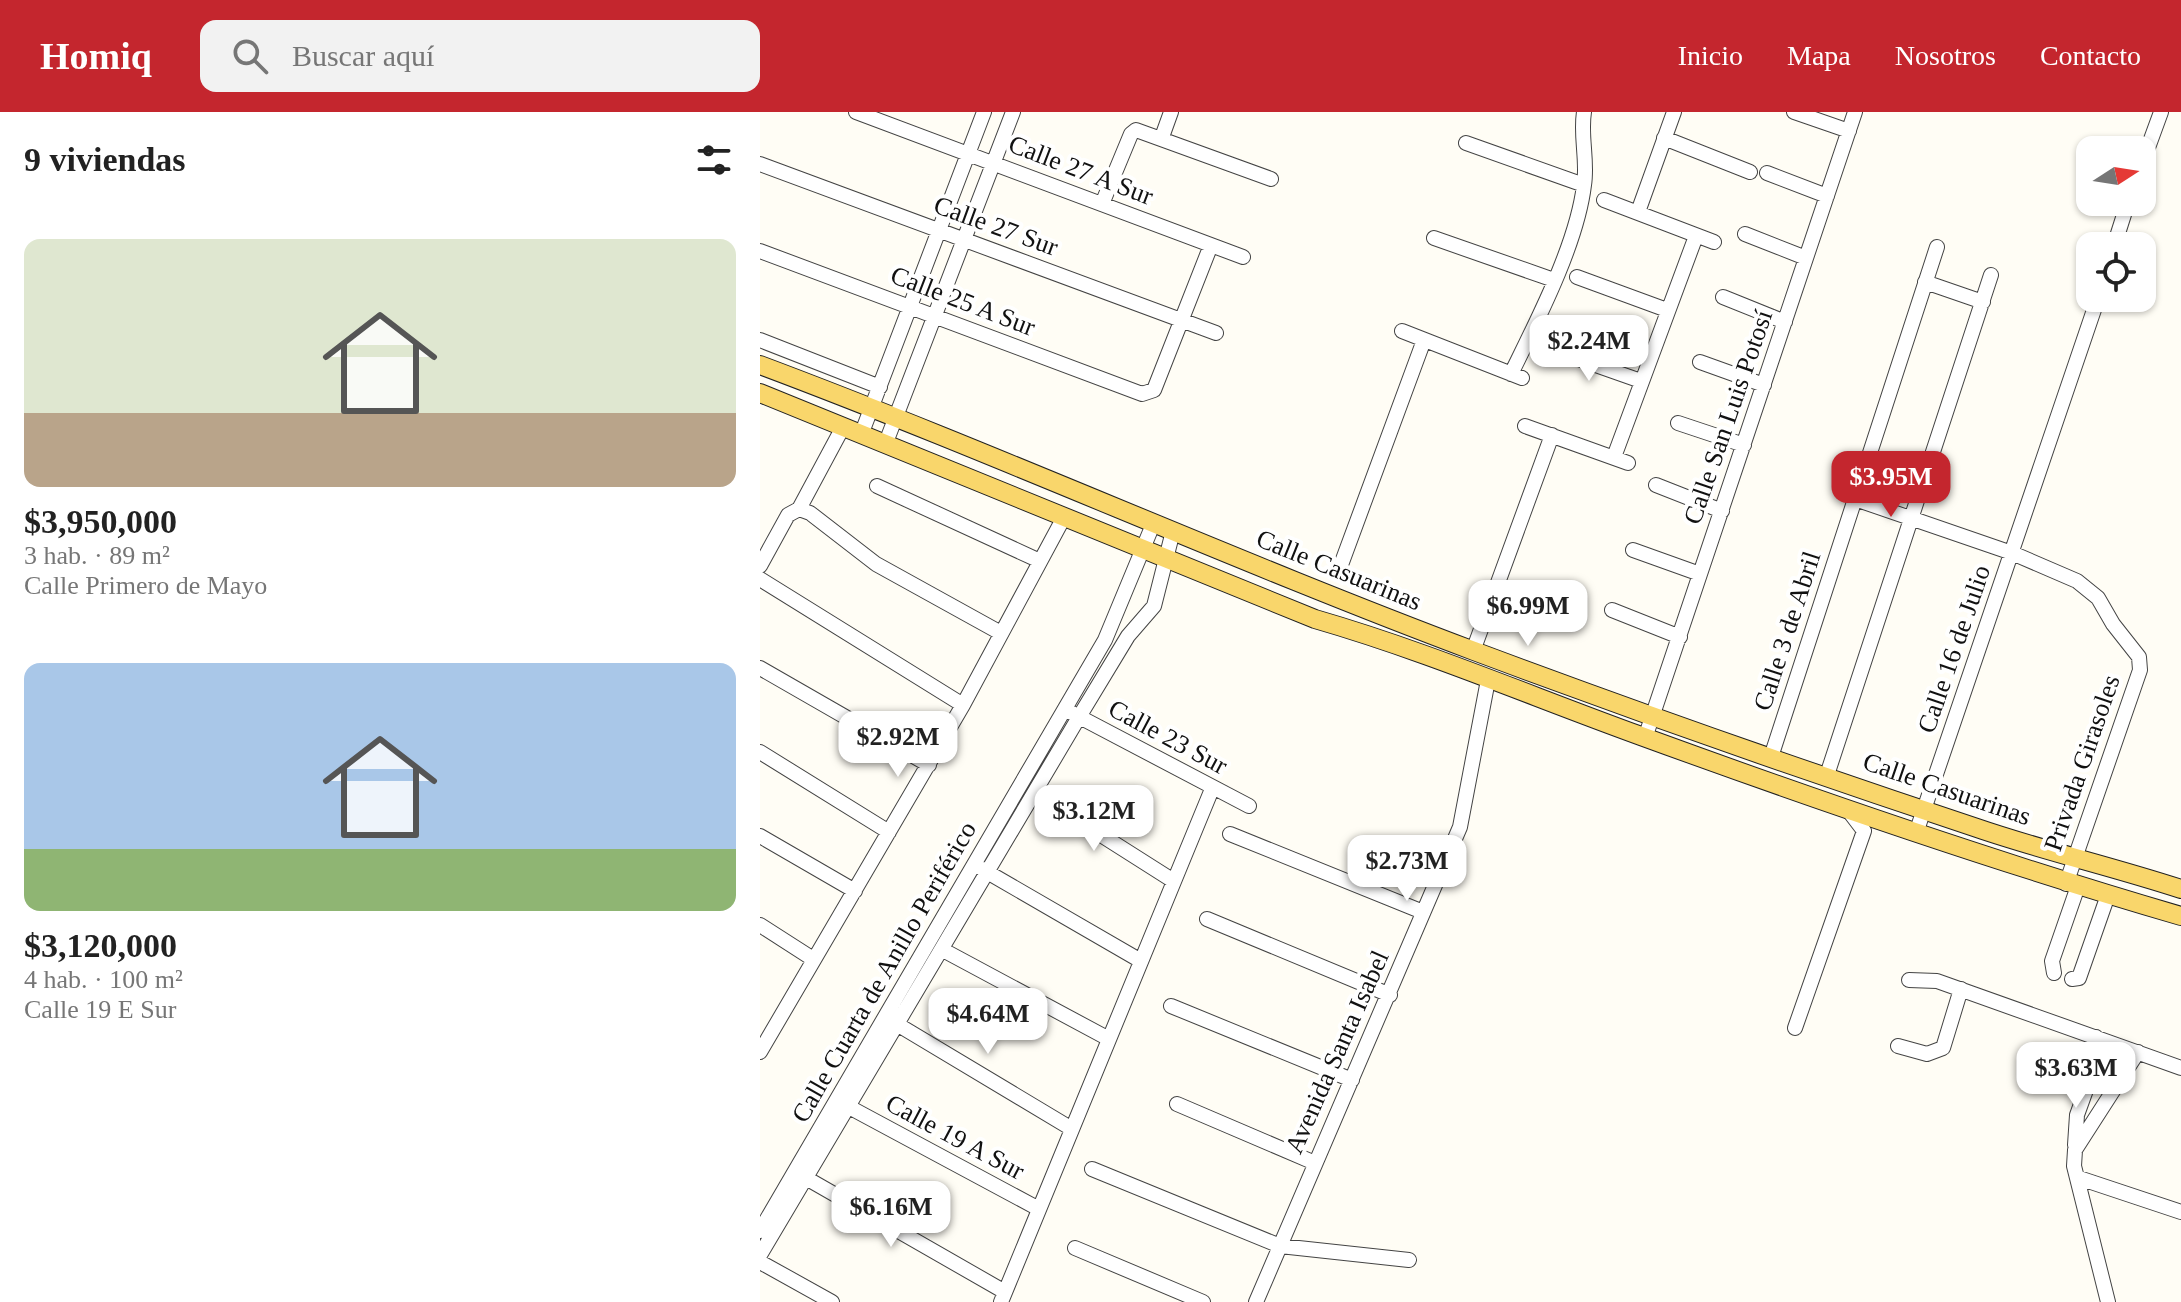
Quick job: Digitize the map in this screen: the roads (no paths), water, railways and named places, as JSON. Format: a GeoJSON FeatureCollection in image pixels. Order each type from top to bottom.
{"type":"FeatureCollection","features":[{"type":"Feature","properties":{"kind":"main road","name":"Calle Casuarinas"},"geometry":{"type":"LineString","coordinates":[[760,365],[872,407],[1473,651],[1924,810],[2075,859],[2180,885]]}},
{"type":"Feature","properties":{"kind":"main road","name":"Calle Casuarinas"},"geometry":{"type":"LineString","coordinates":[[760,393],[1063,519],[1315,619],[1378,637],[1645,738],[1916,833],[2072,885],[2181,916]]}},
{"type":"Feature","properties":{"kind":"street","name":"Calle 27 A Sur"},"geometry":{"type":"LineString","coordinates":[[856,112],[1243,257]]}},
{"type":"Feature","properties":{"kind":"street"},"geometry":{"type":"LineString","coordinates":[[861,435],[984,112]]}},
{"type":"Feature","properties":{"kind":"street"},"geometry":{"type":"LineString","coordinates":[[885,445],[1013,112]]}},
{"type":"Feature","properties":{"kind":"street"},"geometry":{"type":"LineString","coordinates":[[1162,137],[1171,112]]}},
{"type":"Feature","properties":{"kind":"street"},"geometry":{"type":"LineString","coordinates":[[1402,331],[1516,376],[1554,280],[1584,185],[1584,112]]}},
{"type":"Feature","properties":{"kind":"street"},"geometry":{"type":"LineString","coordinates":[[1638,212],[1674,112]]}},
{"type":"Feature","properties":{"kind":"street"},"geometry":{"type":"LineString","coordinates":[[1794,112],[1849,131]]}},
{"type":"Feature","properties":{"kind":"street","name":"Calle San Luis Potosí"},"geometry":{"type":"LineString","coordinates":[[1645,738],[1855,112]]}},
{"type":"Feature","properties":{"kind":"street"},"geometry":{"type":"LineString","coordinates":[[2152,136],[2161,112]]}},
{"type":"Feature","properties":{"kind":"street"},"geometry":{"type":"LineString","coordinates":[[1102,204],[1131,134],[1142,129],[1271,179]]}},
{"type":"Feature","properties":{"kind":"street"},"geometry":{"type":"LineString","coordinates":[[1664,138],[1750,172]]}},
{"type":"Feature","properties":{"kind":"street"},"geometry":{"type":"LineString","coordinates":[[1466,143],[1584,185]]}},
{"type":"Feature","properties":{"kind":"street","name":"Calle 27 Sur"},"geometry":{"type":"LineString","coordinates":[[760,164],[1216,333]]}},
{"type":"Feature","properties":{"kind":"street"},"geometry":{"type":"LineString","coordinates":[[1767,173],[1827,196]]}},
{"type":"Feature","properties":{"kind":"street"},"geometry":{"type":"LineString","coordinates":[[1604,200],[1714,242]]}},
{"type":"Feature","properties":{"kind":"street"},"geometry":{"type":"LineString","coordinates":[[1745,234],[1806,258]]}},
{"type":"Feature","properties":{"kind":"street"},"geometry":{"type":"LineString","coordinates":[[1525,426],[1621,460],[1641,381],[1696,236]]}},
{"type":"Feature","properties":{"kind":"street"},"geometry":{"type":"LineString","coordinates":[[1434,238],[1554,280]]}},
{"type":"Feature","properties":{"kind":"street"},"geometry":{"type":"LineString","coordinates":[[1182,320],[1211,245]]}},
{"type":"Feature","properties":{"kind":"street","name":"Calle 3 de Abril"},"geometry":{"type":"LineString","coordinates":[[1771,757],[1937,247]]}},
{"type":"Feature","properties":{"kind":"street","name":"Calle 25 A Sur"},"geometry":{"type":"LineString","coordinates":[[760,251],[1149,394],[1154,390],[1182,320]]}},
{"type":"Feature","properties":{"kind":"street"},"geometry":{"type":"LineString","coordinates":[[1827,775],[1991,275]]}},
{"type":"Feature","properties":{"kind":"street"},"geometry":{"type":"LineString","coordinates":[[1577,277],[1667,310]]}},
{"type":"Feature","properties":{"kind":"street"},"geometry":{"type":"LineString","coordinates":[[1925,282],[1983,302]]}},
{"type":"Feature","properties":{"kind":"street"},"geometry":{"type":"LineString","coordinates":[[1723,297],[1785,322]]}},
{"type":"Feature","properties":{"kind":"street","name":"Calle 16 de Julio"},"geometry":{"type":"LineString","coordinates":[[1916,833],[2093,312]]}},
{"type":"Feature","properties":{"kind":"street"},"geometry":{"type":"LineString","coordinates":[[760,340],[880,387]]}},
{"type":"Feature","properties":{"kind":"street"},"geometry":{"type":"LineString","coordinates":[[1338,573],[1424,340]]}},
{"type":"Feature","properties":{"kind":"street"},"geometry":{"type":"LineString","coordinates":[[1550,349],[1641,381]]}},
{"type":"Feature","properties":{"kind":"street"},"geometry":{"type":"LineString","coordinates":[[1700,362],[1764,385]]}},
{"type":"Feature","properties":{"kind":"street"},"geometry":{"type":"LineString","coordinates":[[1678,423],[1744,445]]}},
{"type":"Feature","properties":{"kind":"street"},"geometry":{"type":"LineString","coordinates":[[760,566],[788,515],[799,509],[843,427]]}},
{"type":"Feature","properties":{"kind":"street"},"geometry":{"type":"LineString","coordinates":[[1473,651],[1552,435]]}},
{"type":"Feature","properties":{"kind":"street"},"geometry":{"type":"LineString","coordinates":[[1656,485],[1722,511]]}},
{"type":"Feature","properties":{"kind":"street"},"geometry":{"type":"LineString","coordinates":[[877,486],[1040,561]]}},
{"type":"Feature","properties":{"kind":"street"},"geometry":{"type":"LineString","coordinates":[[1855,499],[2012,553]]}},
{"type":"Feature","properties":{"kind":"street"},"geometry":{"type":"LineString","coordinates":[[799,509],[810,513],[876,564],[999,632]]}},
{"type":"Feature","properties":{"kind":"street"},"geometry":{"type":"LineString","coordinates":[[760,1052],[929,765],[1063,519]]}},
{"type":"Feature","properties":{"kind":"street","name":"Calle Cuarta de Anillo Periférico"},"geometry":{"type":"LineString","coordinates":[[760,1255],[801,1175],[891,1020],[975,864],[1105,640],[1154,522]]}},
{"type":"Feature","properties":{"kind":"street","name":"Calle Cuarta de Anillo Periférico"},"geometry":{"type":"LineString","coordinates":[[760,1231],[849,1107],[891,1020],[943,950],[1128,636],[1154,606],[1173,531]]}},
{"type":"Feature","properties":{"kind":"street"},"geometry":{"type":"LineString","coordinates":[[1633,550],[1700,574]]}},
{"type":"Feature","properties":{"kind":"street","name":"Privada Girasoles"},"geometry":{"type":"LineString","coordinates":[[2012,553],[2077,581],[2098,598],[2113,624],[2139,657],[2140,670],[2075,859],[2072,885],[2052,961],[2054,973]]}},
{"type":"Feature","properties":{"kind":"street"},"geometry":{"type":"LineString","coordinates":[[1129,579],[1143,574],[1159,586]]}},
{"type":"Feature","properties":{"kind":"street"},"geometry":{"type":"LineString","coordinates":[[760,579],[963,705]]}},
{"type":"Feature","properties":{"kind":"street"},"geometry":{"type":"LineString","coordinates":[[1121,598],[1122,607],[1130,616],[1145,616]]}},
{"type":"Feature","properties":{"kind":"street"},"geometry":{"type":"LineString","coordinates":[[1612,610],[1680,637]]}},
{"type":"Feature","properties":{"kind":"street"},"geometry":{"type":"LineString","coordinates":[[760,668],[929,765]]}},
{"type":"Feature","properties":{"kind":"street","name":"Avenida Santa Isabel"},"geometry":{"type":"LineString","coordinates":[[1256,1302],[1390,995],[1466,808],[1488,680]]}},
{"type":"Feature","properties":{"kind":"street","name":"Calle 23 Sur"},"geometry":{"type":"LineString","coordinates":[[1065,709],[1249,806]]}},
{"type":"Feature","properties":{"kind":"street"},"geometry":{"type":"LineString","coordinates":[[760,752],[889,832]]}},
{"type":"Feature","properties":{"kind":"street"},"geometry":{"type":"LineString","coordinates":[[801,1175],[1003,1297],[1212,789]]}},
{"type":"Feature","properties":{"kind":"street"},"geometry":{"type":"LineString","coordinates":[[1035,793],[1172,880]]}},
{"type":"Feature","properties":{"kind":"street"},"geometry":{"type":"LineString","coordinates":[[1795,1028],[1864,831],[1846,807]]}},
{"type":"Feature","properties":{"kind":"street"},"geometry":{"type":"LineString","coordinates":[[1230,834],[1423,912]]}},
{"type":"Feature","properties":{"kind":"street"},"geometry":{"type":"LineString","coordinates":[[760,836],[855,891]]}},
{"type":"Feature","properties":{"kind":"street"},"geometry":{"type":"LineString","coordinates":[[975,864],[1141,961]]}},
{"type":"Feature","properties":{"kind":"street"},"geometry":{"type":"LineString","coordinates":[[2072,979],[2079,978],[2108,895]]}},
{"type":"Feature","properties":{"kind":"street"},"geometry":{"type":"LineString","coordinates":[[1207,919],[1390,995]]}},
{"type":"Feature","properties":{"kind":"street"},"geometry":{"type":"LineString","coordinates":[[760,925],[813,959]]}},
{"type":"Feature","properties":{"kind":"street"},"geometry":{"type":"LineString","coordinates":[[943,950],[1109,1039]]}},
{"type":"Feature","properties":{"kind":"street"},"geometry":{"type":"LineString","coordinates":[[1909,980],[1937,981],[2181,1068]]}},
{"type":"Feature","properties":{"kind":"street"},"geometry":{"type":"LineString","coordinates":[[1898,1046],[1927,1054],[1943,1048],[1961,989]]}},
{"type":"Feature","properties":{"kind":"street"},"geometry":{"type":"LineString","coordinates":[[1171,1006],[1352,1080]]}},
{"type":"Feature","properties":{"kind":"street"},"geometry":{"type":"LineString","coordinates":[[891,1020],[1072,1129]]}},
{"type":"Feature","properties":{"kind":"street"},"geometry":{"type":"LineString","coordinates":[[2096,1037],[2099,1054],[2077,1115],[2074,1166],[2108,1302]]}},
{"type":"Feature","properties":{"kind":"street"},"geometry":{"type":"LineString","coordinates":[[2075,1150],[2138,1052]]}},
{"type":"Feature","properties":{"kind":"street"},"geometry":{"type":"LineString","coordinates":[[1177,1104],[1315,1163]]}},
{"type":"Feature","properties":{"kind":"street","name":"Calle 19 A Sur"},"geometry":{"type":"LineString","coordinates":[[849,1107],[1039,1209]]}},
{"type":"Feature","properties":{"kind":"street"},"geometry":{"type":"LineString","coordinates":[[1092,1169],[1280,1246],[1409,1260]]}},
{"type":"Feature","properties":{"kind":"street"},"geometry":{"type":"LineString","coordinates":[[2079,1178],[2181,1212]]}},
{"type":"Feature","properties":{"kind":"street"},"geometry":{"type":"LineString","coordinates":[[1075,1248],[1203,1302]]}},
{"type":"Feature","properties":{"kind":"street"},"geometry":{"type":"LineString","coordinates":[[760,1262],[832,1302]]}}]}
